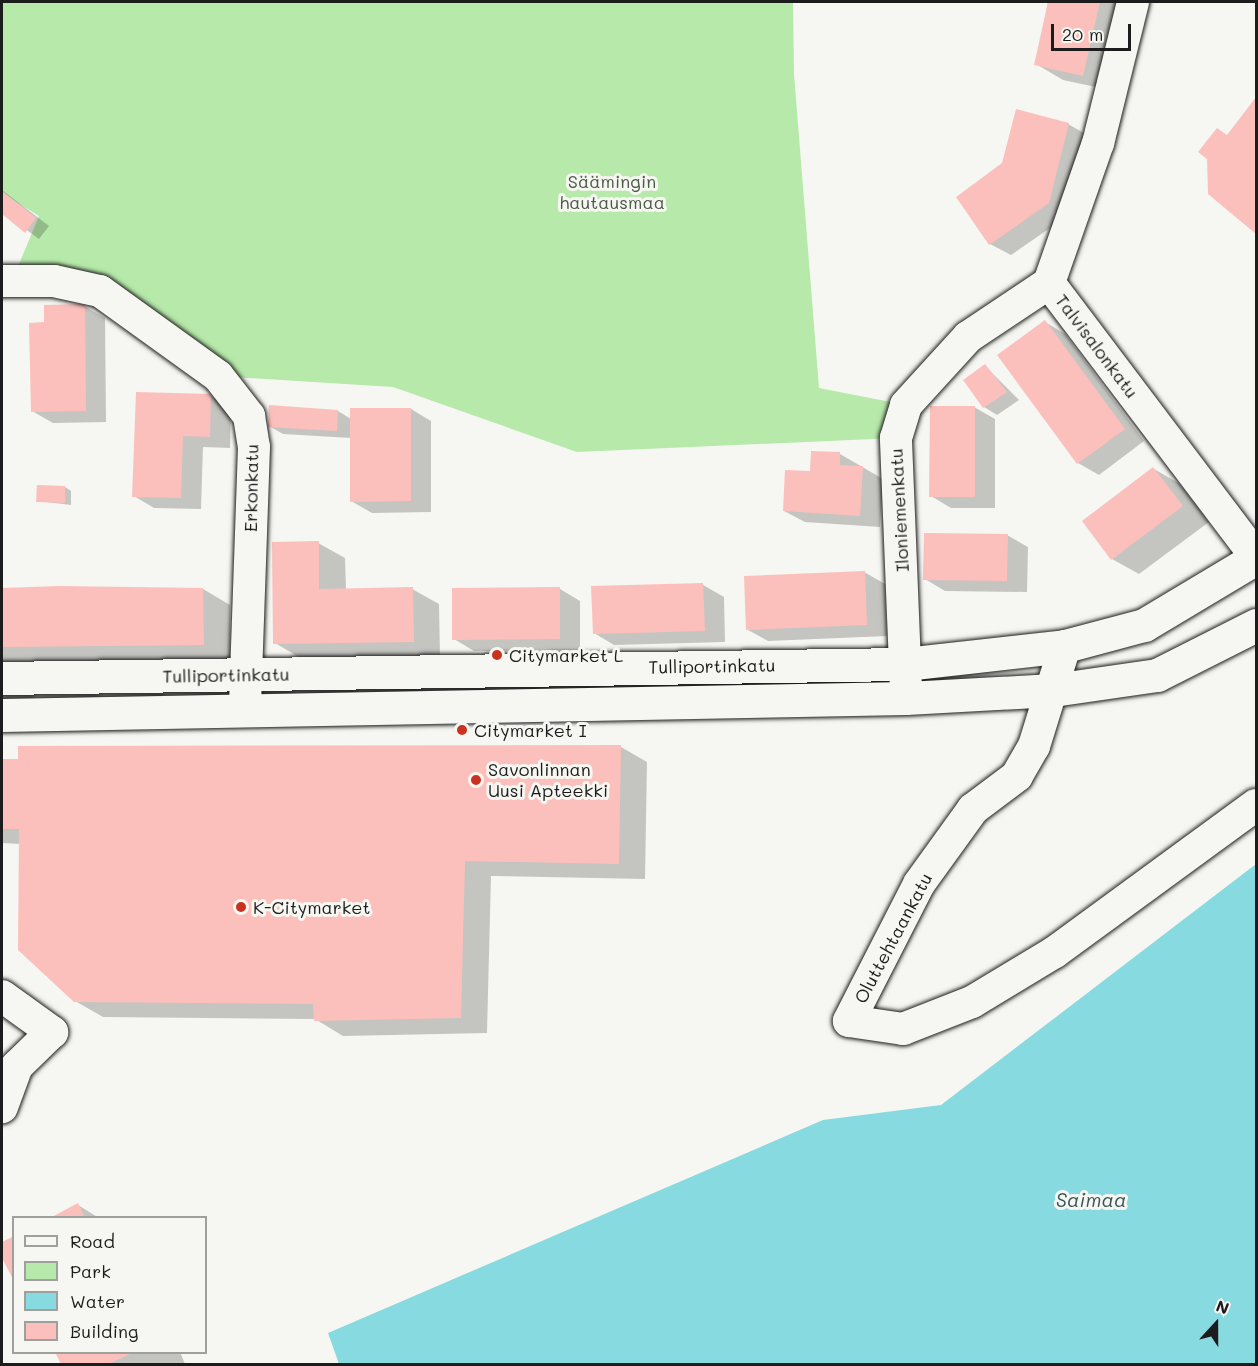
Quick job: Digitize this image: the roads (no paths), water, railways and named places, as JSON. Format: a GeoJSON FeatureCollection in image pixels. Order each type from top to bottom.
{"type":"FeatureCollection","features":[{"type":"Feature","properties":{"kind":"main road","name":"Tulliportinkatu"},"geometry":{"type":"LineString","coordinates":[[2,678],[905,664],[1065,646],[1144,625],[1257,558]]}},
{"type":"Feature","properties":{"kind":"main road","name":"Tulliportinkatu"},"geometry":{"type":"LineString","coordinates":[[2,715],[906,699],[1053,690],[1157,675],[1257,625]]}},
{"type":"Feature","properties":{"kind":"street","name":"Talvisalonkatu"},"geometry":{"type":"LineString","coordinates":[[1133,2],[1098,142],[1049,283],[1257,558]]}},
{"type":"Feature","properties":{"kind":"street","name":"Erkonkatu"},"geometry":{"type":"LineString","coordinates":[[2,281],[54,281],[99,291],[218,376],[249,416],[254,447],[245,711]]}},
{"type":"Feature","properties":{"kind":"street","name":"Iloniemenkatu"},"geometry":{"type":"LineString","coordinates":[[906,699],[896,438],[906,405],[968,337],[1049,283]]}},
{"type":"Feature","properties":{"kind":"street","name":"Oluttehtaankatu"},"geometry":{"type":"LineString","coordinates":[[1065,646],[1034,746],[1017,776],[973,809],[919,884],[849,1021],[903,1029],[972,1002],[1055,952],[1257,804]]}},
{"type":"Feature","properties":{"kind":"street"},"geometry":{"type":"LineString","coordinates":[[2,996],[52,1032],[17,1066],[2,1107]]}},
{"type":"Feature","properties":{"kind":"water","name":"Saimaa"},"geometry":{"type":"Polygon","coordinates":[[[1256,864],[1256,1364],[339,1364],[328,1333],[823,1120],[941,1105],[1256,864]]]}},
{"type":"Feature","properties":{"kind":"place","name":"Citymarket L"},"geometry":{"type":"Point","coordinates":[497,655]}},
{"type":"Feature","properties":{"kind":"place","name":"Citymarket I"},"geometry":{"type":"Point","coordinates":[462,730]}},
{"type":"Feature","properties":{"kind":"place","name":"Savonlinnan Uusi Apteekki"},"geometry":{"type":"Point","coordinates":[476,780]}},
{"type":"Feature","properties":{"kind":"place","name":"K-Citymarket"},"geometry":{"type":"Point","coordinates":[241,907]}},
{"type":"Feature","properties":{"kind":"park label","name":"Säämingin hautausmaa"},"geometry":{"type":"Point","coordinates":[612,192]}}]}
